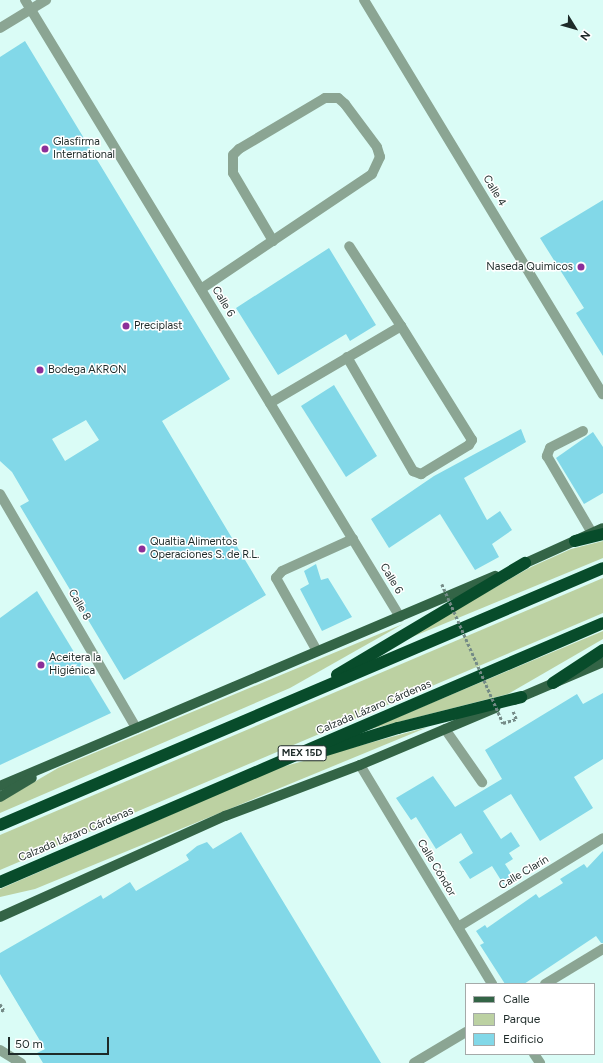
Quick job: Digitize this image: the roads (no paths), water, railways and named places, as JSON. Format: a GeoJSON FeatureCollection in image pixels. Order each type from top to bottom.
{"type":"FeatureCollection","features":[{"type":"Feature","properties":{"kind":"highway"},"geometry":{"type":"LineString","coordinates":[[575,541],[598,533]]}},
{"type":"Feature","properties":{"kind":"highway"},"geometry":{"type":"LineString","coordinates":[[297,698],[525,563]]}},
{"type":"Feature","properties":{"kind":"highway"},"geometry":{"type":"LineString","coordinates":[[0,825],[603,568]]}},
{"type":"Feature","properties":{"kind":"highway","name":"Calzada Lázaro Cárdenas"},"geometry":{"type":"LineString","coordinates":[[0,882],[603,623]]}},
{"type":"Feature","properties":{"kind":"highway"},"geometry":{"type":"LineString","coordinates":[[553,683],[603,650]]}},
{"type":"Feature","properties":{"kind":"highway"},"geometry":{"type":"LineString","coordinates":[[270,767],[398,728],[521,697]]}},
{"type":"Feature","properties":{"kind":"main road"},"geometry":{"type":"LineString","coordinates":[[598,533],[603,528]]}},
{"type":"Feature","properties":{"kind":"main road"},"geometry":{"type":"LineString","coordinates":[[0,786],[400,617],[575,541]]}},
{"type":"Feature","properties":{"kind":"main road"},"geometry":{"type":"LineString","coordinates":[[0,917],[225,816],[360,765],[603,662]]}},
{"type":"Feature","properties":{"kind":"main road"},"geometry":{"type":"LineString","coordinates":[[0,797],[72,755]]}},
{"type":"Feature","properties":{"kind":"street","name":"Calle 6"},"geometry":{"type":"LineString","coordinates":[[25,0],[400,617]]}},
{"type":"Feature","properties":{"kind":"street"},"geometry":{"type":"LineString","coordinates":[[0,28],[46,0]]}},
{"type":"Feature","properties":{"kind":"street","name":"Calle 4"},"geometry":{"type":"LineString","coordinates":[[364,0],[603,394]]}},
{"type":"Feature","properties":{"kind":"street"},"geometry":{"type":"LineString","coordinates":[[201,290],[372,174],[378,165],[380,157],[377,147],[345,104],[338,98],[325,98],[239,149],[233,155],[233,173],[273,241]]}},
{"type":"Feature","properties":{"kind":"street"},"geometry":{"type":"LineString","coordinates":[[347,357],[413,471],[421,474],[468,445],[471,438],[349,246]]}},
{"type":"Feature","properties":{"kind":"street"},"geometry":{"type":"LineString","coordinates":[[270,403],[400,326]]}},
{"type":"Feature","properties":{"kind":"street"},"geometry":{"type":"LineString","coordinates":[[583,431],[550,448],[547,460],[598,533]]}},
{"type":"Feature","properties":{"kind":"street","name":"Calle 8"},"geometry":{"type":"LineString","coordinates":[[0,494],[136,728]]}},
{"type":"Feature","properties":{"kind":"street"},"geometry":{"type":"LineString","coordinates":[[317,651],[276,578],[282,571],[353,540]]}},
{"type":"Feature","properties":{"kind":"street"},"geometry":{"type":"LineString","coordinates":[[445,729],[482,782]]}},
{"type":"Feature","properties":{"kind":"street","name":"Calle Cóndor"},"geometry":{"type":"LineString","coordinates":[[360,765],[491,983]]}},
{"type":"Feature","properties":{"kind":"street","name":"Calle Clarín"},"geometry":{"type":"LineString","coordinates":[[458,927],[603,838]]}},
{"type":"Feature","properties":{"kind":"street"},"geometry":{"type":"LineString","coordinates":[[547,983],[603,949]]}},
{"type":"Feature","properties":{"kind":"street"},"geometry":{"type":"LineString","coordinates":[[414,1063],[465,1033]]}},
{"type":"Feature","properties":{"kind":"street"},"geometry":{"type":"LineString","coordinates":[[0,1050],[21,1063]]}},
{"type":"Feature","properties":{"kind":"place","name":"Glasfirma International"},"geometry":{"type":"Point","coordinates":[45,149]}},
{"type":"Feature","properties":{"kind":"place","name":"Naseda Quimicos"},"geometry":{"type":"Point","coordinates":[581,267]}},
{"type":"Feature","properties":{"kind":"place","name":"Preciplast"},"geometry":{"type":"Point","coordinates":[126,326]}},
{"type":"Feature","properties":{"kind":"place","name":"Bodega AKRON"},"geometry":{"type":"Point","coordinates":[40,370]}},
{"type":"Feature","properties":{"kind":"place","name":"Qualtia Alimentos Operaciones S. de R.L."},"geometry":{"type":"Point","coordinates":[142,549]}},
{"type":"Feature","properties":{"kind":"place","name":"Aceitera la Higiénica"},"geometry":{"type":"Point","coordinates":[41,665]}}]}
